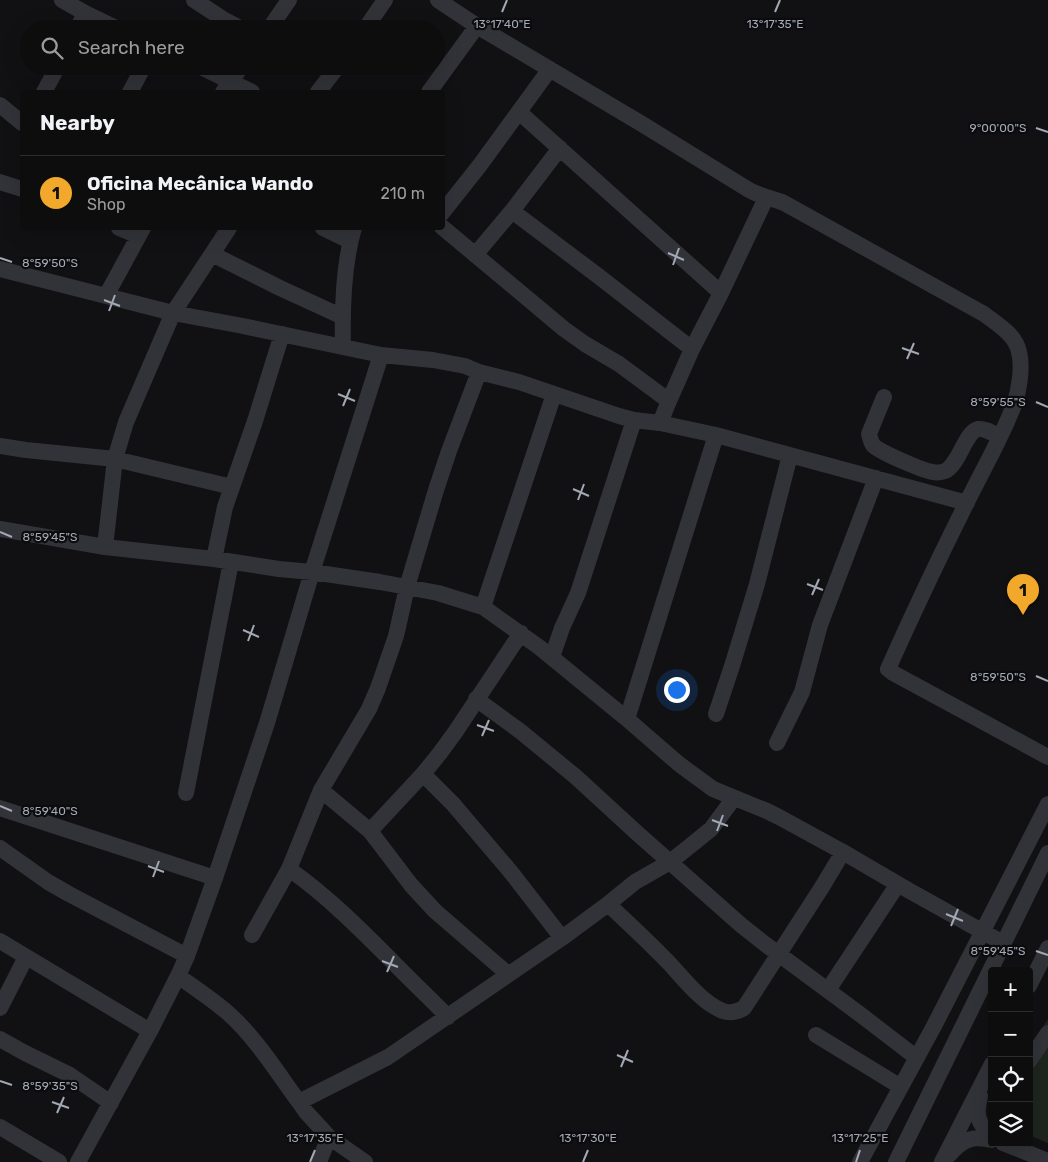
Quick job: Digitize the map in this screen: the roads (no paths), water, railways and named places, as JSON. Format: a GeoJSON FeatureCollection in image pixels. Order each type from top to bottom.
{"type":"FeatureCollection","features":[{"type":"Feature","properties":{"kind":"street"},"geometry":{"type":"LineString","coordinates":[[62,0],[99,20]]}},
{"type":"Feature","properties":{"kind":"street"},"geometry":{"type":"LineString","coordinates":[[194,0],[226,20]]}},
{"type":"Feature","properties":{"kind":"street"},"geometry":{"type":"LineString","coordinates":[[372,20],[386,0]]}},
{"type":"Feature","properties":{"kind":"street"},"geometry":{"type":"LineString","coordinates":[[438,0],[477,26],[758,195],[784,203],[984,314],[1011,336],[1019,352],[1019,380],[1014,404],[1000,437],[934,569],[888,669],[1048,756]]}},
{"type":"Feature","properties":{"kind":"street"},"geometry":{"type":"LineString","coordinates":[[274,20],[282,3]]}},
{"type":"Feature","properties":{"kind":"street"},"geometry":{"type":"LineString","coordinates":[[82,20],[85,13]]}},
{"type":"Feature","properties":{"kind":"street"},"geometry":{"type":"LineString","coordinates":[[445,70],[477,26]]}},
{"type":"Feature","properties":{"kind":"street"},"geometry":{"type":"LineString","coordinates":[[445,209],[550,69]]}},
{"type":"Feature","properties":{"kind":"street"},"geometry":{"type":"LineString","coordinates":[[45,90],[53,75]]}},
{"type":"Feature","properties":{"kind":"street"},"geometry":{"type":"LineString","coordinates":[[131,90],[139,75]]}},
{"type":"Feature","properties":{"kind":"street"},"geometry":{"type":"LineString","coordinates":[[211,75],[227,87],[242,90]]}},
{"type":"Feature","properties":{"kind":"street"},"geometry":{"type":"LineString","coordinates":[[227,87],[236,75]]}},
{"type":"Feature","properties":{"kind":"street"},"geometry":{"type":"LineString","coordinates":[[320,90],[331,75]]}},
{"type":"Feature","properties":{"kind":"street"},"geometry":{"type":"LineString","coordinates":[[430,90],[441,75]]}},
{"type":"Feature","properties":{"kind":"street"},"geometry":{"type":"LineString","coordinates":[[0,105],[20,121]]}},
{"type":"Feature","properties":{"kind":"street"},"geometry":{"type":"LineString","coordinates":[[519,112],[721,293]]}},
{"type":"Feature","properties":{"kind":"street"},"geometry":{"type":"LineString","coordinates":[[475,255],[512,211],[560,148]]}},
{"type":"Feature","properties":{"kind":"street"},"geometry":{"type":"LineString","coordinates":[[0,182],[20,188]]}},
{"type":"Feature","properties":{"kind":"street"},"geometry":{"type":"LineString","coordinates":[[660,423],[668,400],[692,349],[766,198]]}},
{"type":"Feature","properties":{"kind":"street"},"geometry":{"type":"LineString","coordinates":[[512,211],[598,275],[692,349]]}},
{"type":"Feature","properties":{"kind":"street"},"geometry":{"type":"LineString","coordinates":[[105,546],[115,459],[126,422],[173,313],[228,230]]}},
{"type":"Feature","properties":{"kind":"street"},"geometry":{"type":"LineString","coordinates":[[333,230],[352,234],[346,274],[343,347]]}},
{"type":"Feature","properties":{"kind":"street"},"geometry":{"type":"LineString","coordinates":[[445,230],[575,337],[619,364],[668,400]]}},
{"type":"Feature","properties":{"kind":"street"},"geometry":{"type":"LineString","coordinates":[[106,296],[140,232]]}},
{"type":"Feature","properties":{"kind":"street"},"geometry":{"type":"LineString","coordinates":[[212,254],[343,317]]}},
{"type":"Feature","properties":{"kind":"street"},"geometry":{"type":"LineString","coordinates":[[0,269],[173,313],[381,355],[466,366],[479,372],[519,382],[634,420],[660,423],[716,435],[966,503]]}},
{"type":"Feature","properties":{"kind":"street"},"geometry":{"type":"LineString","coordinates":[[214,559],[225,507],[253,427],[282,334]]}},
{"type":"Feature","properties":{"kind":"street"},"geometry":{"type":"LineString","coordinates":[[78,1162],[150,1031],[187,956],[267,723],[312,572],[381,355]]}},
{"type":"Feature","properties":{"kind":"street"},"geometry":{"type":"LineString","coordinates":[[252,935],[289,869],[321,790],[369,709],[390,657],[421,539],[449,451],[479,372]]}},
{"type":"Feature","properties":{"kind":"street"},"geometry":{"type":"LineString","coordinates":[[483,607],[554,394]]}},
{"type":"Feature","properties":{"kind":"street"},"geometry":{"type":"LineString","coordinates":[[884,397],[869,434],[870,440],[874,446],[882,451],[934,473],[945,471],[952,465],[970,434],[978,429],[983,429],[1000,437]]}},
{"type":"Feature","properties":{"kind":"street"},"geometry":{"type":"LineString","coordinates":[[552,658],[562,628],[578,593],[634,420]]}},
{"type":"Feature","properties":{"kind":"street"},"geometry":{"type":"LineString","coordinates":[[627,719],[716,435]]}},
{"type":"Feature","properties":{"kind":"street"},"geometry":{"type":"LineString","coordinates":[[0,446],[115,459],[232,487]]}},
{"type":"Feature","properties":{"kind":"street"},"geometry":{"type":"LineString","coordinates":[[716,714],[757,584],[790,455]]}},
{"type":"Feature","properties":{"kind":"street"},"geometry":{"type":"LineString","coordinates":[[777,743],[802,692],[820,625],[876,478]]}},
{"type":"Feature","properties":{"kind":"street"},"geometry":{"type":"LineString","coordinates":[[0,529],[105,546],[312,572],[407,587],[438,593],[483,607],[552,658],[686,769],[713,789],[766,811],[843,852],[1003,943]]}},
{"type":"Feature","properties":{"kind":"street"},"geometry":{"type":"LineString","coordinates":[[186,793],[231,562]]}},
{"type":"Feature","properties":{"kind":"street"},"geometry":{"type":"LineString","coordinates":[[370,831],[423,774],[456,731],[520,633]]}},
{"type":"Feature","properties":{"kind":"street"},"geometry":{"type":"LineString","coordinates":[[476,699],[520,731],[576,777],[741,926],[917,1058]]}},
{"type":"Feature","properties":{"kind":"street"},"geometry":{"type":"LineString","coordinates":[[423,774],[454,804],[562,938]]}},
{"type":"Feature","properties":{"kind":"street"},"geometry":{"type":"LineString","coordinates":[[321,790],[370,831],[411,885],[435,911],[508,974]]}},
{"type":"Feature","properties":{"kind":"street"},"geometry":{"type":"LineString","coordinates":[[299,1102],[388,1057],[562,938],[635,882],[670,862],[710,829],[734,798]]}},
{"type":"Feature","properties":{"kind":"street"},"geometry":{"type":"LineString","coordinates":[[860,1162],[934,1026],[1048,804]]}},
{"type":"Feature","properties":{"kind":"street"},"geometry":{"type":"LineString","coordinates":[[0,808],[215,878]]}},
{"type":"Feature","properties":{"kind":"street"},"geometry":{"type":"LineString","coordinates":[[0,848],[48,882],[187,956]]}},
{"type":"Feature","properties":{"kind":"street"},"geometry":{"type":"LineString","coordinates":[[608,904],[710,1005],[722,1011],[737,1012],[744,1008],[843,852]]}},
{"type":"Feature","properties":{"kind":"street"},"geometry":{"type":"LineString","coordinates":[[896,1162],[1048,853]]}},
{"type":"Feature","properties":{"kind":"street"},"geometry":{"type":"LineString","coordinates":[[289,869],[330,900],[448,1017]]}},
{"type":"Feature","properties":{"kind":"street"},"geometry":{"type":"LineString","coordinates":[[828,990],[898,884]]}},
{"type":"Feature","properties":{"kind":"street"},"geometry":{"type":"LineString","coordinates":[[0,941],[150,1031]]}},
{"type":"Feature","properties":{"kind":"street"},"geometry":{"type":"LineString","coordinates":[[1033,978],[1048,948]]}},
{"type":"Feature","properties":{"kind":"street"},"geometry":{"type":"LineString","coordinates":[[0,1008],[26,957]]}},
{"type":"Feature","properties":{"kind":"street"},"geometry":{"type":"LineString","coordinates":[[178,976],[230,1014],[256,1044],[306,1112],[329,1137],[365,1162]]}},
{"type":"Feature","properties":{"kind":"street"},"geometry":{"type":"LineString","coordinates":[[1032,1057],[1048,1033]]}},
{"type":"Feature","properties":{"kind":"street"},"geometry":{"type":"LineString","coordinates":[[816,1035],[901,1087]]}},
{"type":"Feature","properties":{"kind":"street"},"geometry":{"type":"LineString","coordinates":[[0,1039],[70,1075],[111,1103]]}},
{"type":"Feature","properties":{"kind":"street"},"geometry":{"type":"LineString","coordinates":[[942,1162],[988,1072]]}},
{"type":"Feature","properties":{"kind":"street"},"geometry":{"type":"LineString","coordinates":[[984,1079],[979,1101],[978,1122],[988,1129]]}},
{"type":"Feature","properties":{"kind":"street"},"geometry":{"type":"LineString","coordinates":[[0,1127],[59,1162]]}},
{"type":"Feature","properties":{"kind":"street"},"geometry":{"type":"LineString","coordinates":[[942,1162],[962,1142],[982,1137],[988,1132]]}},
{"type":"Feature","properties":{"kind":"street"},"geometry":{"type":"LineString","coordinates":[[318,1162],[329,1137]]}},
{"type":"Feature","properties":{"kind":"street"},"geometry":{"type":"LineString","coordinates":[[1013,1147],[1048,1161]]}},
{"type":"Feature","properties":{"kind":"place","name":"Oficina Mecânica Wando"},"geometry":{"type":"Point","coordinates":[1023,615]}}]}
